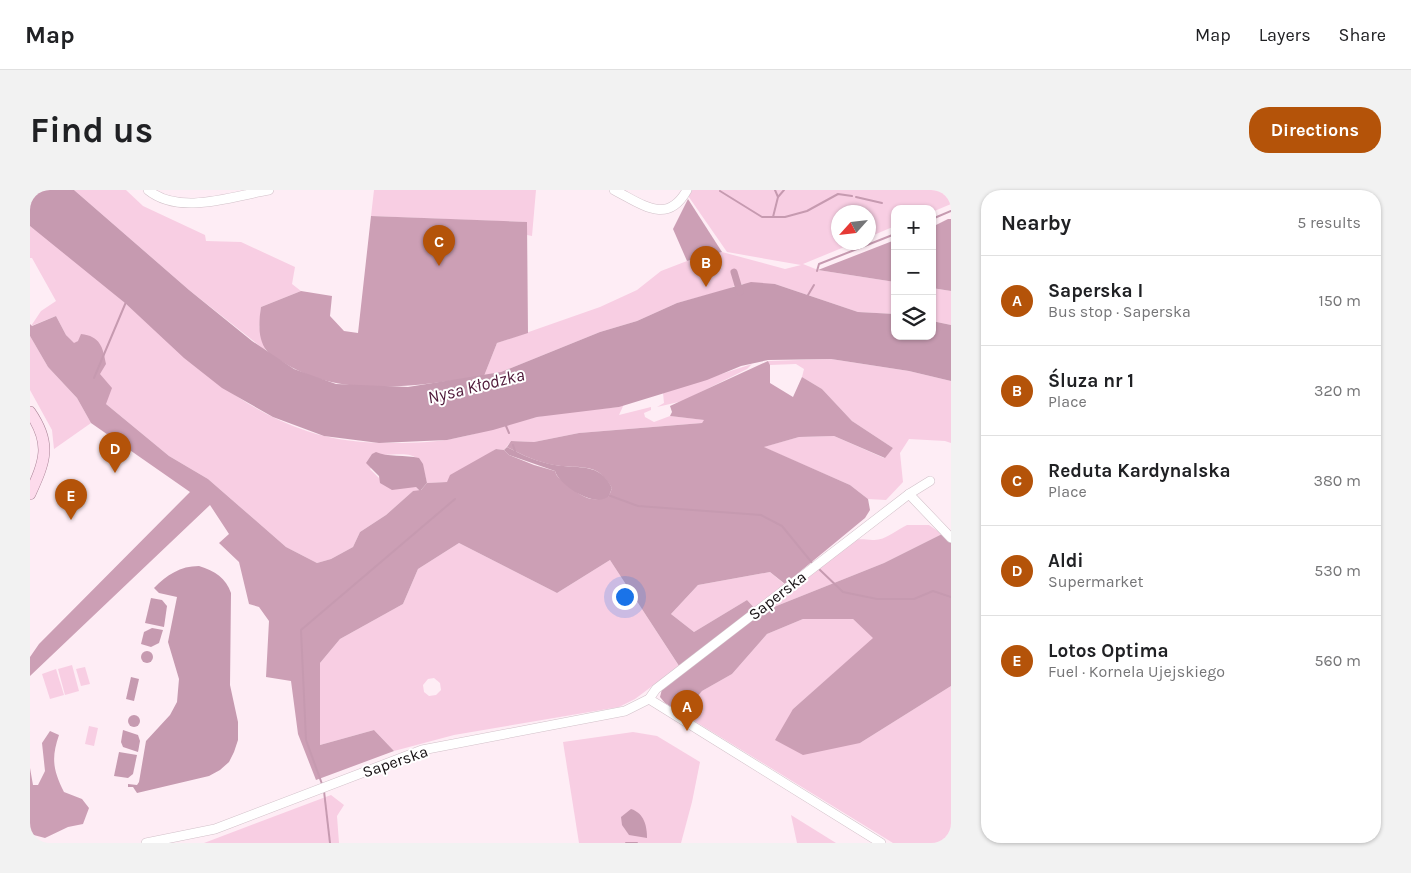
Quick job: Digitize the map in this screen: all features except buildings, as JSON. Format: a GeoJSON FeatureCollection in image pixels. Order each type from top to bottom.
{"type":"FeatureCollection","features":[{"type":"Feature","properties":{"kind":"main road"},"geometry":{"type":"LineString","coordinates":[[30,412],[40,428],[45,447],[42,468],[30,494]]}},
{"type":"Feature","properties":{"kind":"street"},"geometry":{"type":"LineString","coordinates":[[148,190],[158,197],[187,202],[269,190]]}},
{"type":"Feature","properties":{"kind":"street"},"geometry":{"type":"LineString","coordinates":[[614,190],[654,209],[661,210],[672,208],[687,190]]}},
{"type":"Feature","properties":{"kind":"street","name":"Saperska"},"geometry":{"type":"LineString","coordinates":[[146,843],[215,829],[422,750],[618,714],[649,699],[656,689],[808,571],[930,480]]}},
{"type":"Feature","properties":{"kind":"street"},"geometry":{"type":"LineString","coordinates":[[909,494],[951,538]]}},
{"type":"Feature","properties":{"kind":"street"},"geometry":{"type":"LineString","coordinates":[[649,699],[882,843]]}},
{"type":"Feature","properties":{"kind":"shaded area"},"geometry":{"type":"Polygon","coordinates":[[[74,190],[126,190],[143,206],[205,235],[206,241],[241,242],[295,267],[292,284],[301,291],[261,307],[259,327],[266,351],[189,290],[74,190]]]}},
{"type":"Feature","properties":{"kind":"shaded area"},"geometry":{"type":"Polygon","coordinates":[[[374,190],[536,190],[532,236],[527,235],[526,222],[371,216],[374,190]]]}},
{"type":"Feature","properties":{"kind":"shaded area"},"geometry":{"type":"Polygon","coordinates":[[[684,190],[951,190],[951,204],[936,210],[936,205],[891,205],[891,228],[876,234],[876,205],[831,205],[831,250],[837,250],[803,264],[818,270],[891,281],[891,314],[858,312],[775,284],[738,284],[729,289],[677,303],[637,321],[600,332],[501,372],[484,376],[497,343],[600,307],[637,290],[661,271],[687,261],[722,252],[785,269],[801,265],[727,252],[684,190]]]}},
{"type":"Feature","properties":{"kind":"shaded area"},"geometry":{"type":"Polygon","coordinates":[[[688,199],[722,252],[687,261],[673,229],[688,199]]]}},
{"type":"Feature","properties":{"kind":"shaded area"},"geometry":{"type":"Polygon","coordinates":[[[371,216],[527,222],[528,333],[497,343],[484,376],[408,386],[358,386],[333,382],[309,375],[286,364],[267,351],[260,335],[261,307],[301,291],[332,296],[330,316],[344,331],[358,333],[371,216]]]}},
{"type":"Feature","properties":{"kind":"shaded area"},"geometry":{"type":"Polygon","coordinates":[[[951,219],[951,291],[936,289],[936,225],[951,219]]]}},
{"type":"Feature","properties":{"kind":"shaded area"},"geometry":{"type":"Polygon","coordinates":[[[30,226],[84,268],[215,381],[258,409],[307,431],[351,441],[412,443],[441,441],[547,415],[619,407],[624,404],[619,415],[651,407],[651,410],[644,413],[645,417],[654,422],[670,416],[705,420],[702,423],[579,433],[534,442],[511,441],[504,450],[496,449],[447,482],[427,483],[418,459],[413,456],[401,454],[382,455],[370,469],[381,480],[416,487],[420,491],[413,491],[386,515],[360,532],[353,547],[331,559],[317,563],[286,547],[208,479],[169,456],[106,404],[100,374],[78,341],[74,344],[66,335],[56,316],[31,326],[41,311],[56,301],[32,258],[30,258],[30,226]]]}},
{"type":"Feature","properties":{"kind":"shaded area"},"geometry":{"type":"Polygon","coordinates":[[[891,242],[891,281],[818,270],[869,250],[876,250],[876,247],[891,242]]]}},
{"type":"Feature","properties":{"kind":"shaded area"},"geometry":{"type":"Polygon","coordinates":[[[936,289],[951,291],[951,325],[936,322],[936,289]]]}},
{"type":"Feature","properties":{"kind":"shaded area"},"geometry":{"type":"Polygon","coordinates":[[[56,316],[66,335],[74,343],[78,341],[81,334],[92,337],[100,343],[106,364],[100,374],[112,388],[106,404],[169,456],[208,479],[286,547],[317,563],[331,559],[353,547],[360,532],[386,515],[413,491],[421,490],[427,483],[447,482],[450,475],[496,449],[504,450],[509,455],[555,471],[559,478],[585,497],[596,499],[609,496],[612,488],[600,473],[594,470],[548,464],[507,447],[511,441],[534,442],[579,433],[702,423],[704,420],[670,416],[672,412],[670,406],[768,361],[770,365],[770,383],[793,397],[802,377],[822,389],[852,421],[893,448],[885,458],[834,436],[799,437],[764,447],[850,485],[868,499],[870,510],[865,518],[785,584],[770,572],[698,585],[671,614],[694,632],[747,600],[759,613],[884,563],[942,534],[951,543],[951,686],[860,743],[803,755],[775,740],[793,709],[873,638],[853,619],[803,619],[767,634],[732,674],[702,691],[683,714],[665,703],[660,697],[662,689],[683,672],[610,560],[557,593],[459,543],[418,569],[403,604],[340,639],[320,663],[320,745],[374,730],[394,751],[316,780],[298,734],[291,681],[266,677],[269,621],[259,607],[249,604],[239,562],[219,543],[229,534],[210,505],[30,676],[30,657],[39,644],[190,492],[91,423],[77,398],[48,367],[30,336],[30,324],[32,326],[56,316]]]}},
{"type":"Feature","properties":{"kind":"shaded area"},"geometry":{"type":"Polygon","coordinates":[[[30,336],[48,367],[77,398],[91,423],[54,449],[52,430],[30,390],[30,336]]]}},
{"type":"Feature","properties":{"kind":"shaded area"},"geometry":{"type":"Polygon","coordinates":[[[831,359],[909,371],[951,381],[951,443],[909,439],[900,453],[903,482],[886,500],[868,499],[850,485],[763,447],[799,437],[834,436],[884,458],[893,448],[852,421],[822,389],[802,377],[804,369],[796,364],[770,365],[768,361],[831,359]]]}},
{"type":"Feature","properties":{"kind":"shaded area"},"geometry":{"type":"Polygon","coordinates":[[[752,364],[747,369],[683,401],[657,407],[664,403],[663,393],[752,364]]]}},
{"type":"Feature","properties":{"kind":"shaded area"},"geometry":{"type":"Polygon","coordinates":[[[907,525],[929,525],[942,534],[884,563],[759,613],[747,600],[694,632],[671,614],[698,585],[770,572],[790,589],[852,541],[882,539],[907,525]]]}},
{"type":"Feature","properties":{"kind":"shaded area"},"geometry":{"type":"Polygon","coordinates":[[[459,543],[557,593],[610,560],[679,666],[635,699],[619,707],[454,735],[394,751],[374,730],[320,745],[320,663],[340,639],[403,604],[418,569],[459,543]],[[434,678],[428,679],[423,685],[424,692],[429,696],[436,695],[441,690],[440,683],[434,678]]]}},
{"type":"Feature","properties":{"kind":"shaded area"},"geometry":{"type":"Polygon","coordinates":[[[803,619],[853,619],[874,638],[793,709],[860,743],[951,686],[951,843],[893,843],[683,714],[702,691],[732,674],[767,634],[803,619]]]}},
{"type":"Feature","properties":{"kind":"shaded area"},"geometry":{"type":"Polygon","coordinates":[[[72,665],[79,691],[65,695],[58,669],[72,665]]]}},
{"type":"Feature","properties":{"kind":"shaded area"},"geometry":{"type":"Polygon","coordinates":[[[85,667],[90,684],[81,686],[76,669],[85,667]]]}},
{"type":"Feature","properties":{"kind":"shaded area"},"geometry":{"type":"Polygon","coordinates":[[[56,669],[64,695],[50,699],[42,674],[56,669]]]}},
{"type":"Feature","properties":{"kind":"shaded area"},"geometry":{"type":"Polygon","coordinates":[[[89,726],[98,728],[94,746],[85,744],[89,726]]]}},
{"type":"Feature","properties":{"kind":"shaded area"},"geometry":{"type":"Polygon","coordinates":[[[50,731],[59,735],[54,764],[57,777],[64,792],[82,799],[89,808],[83,824],[68,827],[45,838],[30,834],[30,768],[33,785],[38,785],[45,771],[42,743],[50,731]]]}},
{"type":"Feature","properties":{"kind":"shaded area"},"geometry":{"type":"Polygon","coordinates":[[[633,732],[657,736],[700,762],[681,843],[579,843],[563,742],[633,732]]]}},
{"type":"Feature","properties":{"kind":"shaded area"},"geometry":{"type":"Polygon","coordinates":[[[331,795],[344,805],[337,816],[339,843],[204,843],[331,795]]]}},
{"type":"Feature","properties":{"kind":"shaded area"},"geometry":{"type":"Polygon","coordinates":[[[791,815],[836,843],[797,843],[791,815]]]}},
{"type":"Feature","properties":{"kind":"water","name":"Nysa Kłodzka"},"geometry":{"type":"Polygon","coordinates":[[[30,190],[74,190],[189,290],[252,341],[294,369],[336,384],[408,387],[501,372],[600,332],[637,321],[677,303],[751,282],[775,284],[858,312],[891,314],[891,340],[936,340],[936,322],[951,325],[951,381],[909,371],[831,359],[768,360],[741,366],[707,380],[619,407],[537,417],[493,430],[447,440],[379,443],[324,436],[273,417],[222,388],[184,358],[125,303],[30,226],[30,190]]]}},
{"type":"Feature","properties":{"kind":"water"},"geometry":{"type":"Polygon","coordinates":[[[507,447],[542,462],[595,470],[607,480],[612,488],[609,496],[595,500],[578,494],[563,483],[555,471],[509,455],[504,450],[507,447]]]}},
{"type":"Feature","properties":{"kind":"water"},"geometry":{"type":"Polygon","coordinates":[[[376,452],[385,455],[419,458],[423,464],[427,483],[420,491],[416,487],[392,490],[380,483],[379,476],[366,463],[372,454],[376,452]]]}},
{"type":"Feature","properties":{"kind":"water"},"geometry":{"type":"Polygon","coordinates":[[[192,566],[199,566],[210,570],[223,579],[231,593],[230,685],[238,722],[238,740],[229,762],[209,776],[137,793],[133,787],[128,787],[128,784],[137,785],[139,782],[146,741],[170,715],[177,702],[179,679],[168,642],[177,597],[159,593],[154,588],[174,572],[192,566]]]}},
{"type":"Feature","properties":{"kind":"water"},"geometry":{"type":"Polygon","coordinates":[[[151,598],[162,600],[167,606],[164,627],[145,623],[151,598]]]}},
{"type":"Feature","properties":{"kind":"water"},"geometry":{"type":"Polygon","coordinates":[[[152,628],[163,630],[159,643],[151,647],[141,644],[144,632],[152,628]]]}},
{"type":"Feature","properties":{"kind":"water"},"geometry":{"type":"Polygon","coordinates":[[[145,651],[149,651],[153,657],[149,663],[145,663],[141,659],[141,655],[145,651]]]}},
{"type":"Feature","properties":{"kind":"water"},"geometry":{"type":"Polygon","coordinates":[[[131,677],[139,679],[134,701],[126,699],[131,677]]]}},
{"type":"Feature","properties":{"kind":"water"},"geometry":{"type":"Polygon","coordinates":[[[132,715],[136,715],[140,721],[136,727],[132,727],[128,723],[128,719],[132,715]]]}},
{"type":"Feature","properties":{"kind":"water"},"geometry":{"type":"Polygon","coordinates":[[[123,730],[138,735],[140,741],[138,752],[123,747],[121,742],[123,730]]]}},
{"type":"Feature","properties":{"kind":"water"},"geometry":{"type":"Polygon","coordinates":[[[119,752],[137,755],[133,774],[128,778],[114,776],[119,752]]]}},
{"type":"Feature","properties":{"kind":"water"},"geometry":{"type":"Polygon","coordinates":[[[631,809],[644,820],[647,838],[629,835],[622,825],[621,817],[631,809]]]}},
{"type":"Feature","properties":{"kind":"waterway"},"geometry":{"type":"LineString","coordinates":[[775,190],[778,197]]}},
{"type":"Feature","properties":{"kind":"waterway"},"geometry":{"type":"LineString","coordinates":[[773,217],[778,197],[784,190]]}},
{"type":"Feature","properties":{"kind":"waterway"},"geometry":{"type":"LineString","coordinates":[[720,191],[762,217],[785,217],[807,211],[838,194],[852,196]]}},
{"type":"Feature","properties":{"kind":"waterway"},"geometry":{"type":"LineString","coordinates":[[856,197],[882,203]]}},
{"type":"Feature","properties":{"kind":"waterway"},"geometry":{"type":"LineString","coordinates":[[936,217],[951,211]]}},
{"type":"Feature","properties":{"kind":"waterway"},"geometry":{"type":"LineString","coordinates":[[817,271],[819,264],[891,236]]}},
{"type":"Feature","properties":{"kind":"waterway"},"geometry":{"type":"LineString","coordinates":[[734,272],[740,292]]}},
{"type":"Feature","properties":{"kind":"waterway"},"geometry":{"type":"LineString","coordinates":[[808,295],[814,285]]}},
{"type":"Feature","properties":{"kind":"waterway"},"geometry":{"type":"LineString","coordinates":[[94,378],[126,302]]}},
{"type":"Feature","properties":{"kind":"waterway"},"geometry":{"type":"LineString","coordinates":[[506,426],[509,433]]}},
{"type":"Feature","properties":{"kind":"waterway"},"geometry":{"type":"LineString","coordinates":[[513,445],[516,454]]}},
{"type":"Feature","properties":{"kind":"waterway"},"geometry":{"type":"LineString","coordinates":[[608,495],[638,506],[761,515],[782,526],[813,564]]}},
{"type":"Feature","properties":{"kind":"waterway"},"geometry":{"type":"LineString","coordinates":[[322,784],[306,740],[301,630],[455,499]]}},
{"type":"Feature","properties":{"kind":"waterway"},"geometry":{"type":"LineString","coordinates":[[819,569],[843,592],[877,599],[914,599],[933,591],[951,597]]}},
{"type":"Feature","properties":{"kind":"waterway"},"geometry":{"type":"LineString","coordinates":[[324,791],[330,843]]}},
{"type":"Feature","properties":{"kind":"waterway"},"geometry":{"type":"LineString","coordinates":[[626,843],[637,843]]}},
{"type":"Feature","properties":{"kind":"place","name":"Reduta Kardynalska"},"geometry":{"type":"Point","coordinates":[439,266]}},
{"type":"Feature","properties":{"kind":"place","name":"Śluza nr 1"},"geometry":{"type":"Point","coordinates":[706,287]}},
{"type":"Feature","properties":{"kind":"place","name":"Aldi"},"geometry":{"type":"Point","coordinates":[115,473]}},
{"type":"Feature","properties":{"kind":"place","name":"Lotos Optima"},"geometry":{"type":"Point","coordinates":[71,520]}},
{"type":"Feature","properties":{"kind":"place","name":"Saperska I"},"geometry":{"type":"Point","coordinates":[687,731]}}]}
